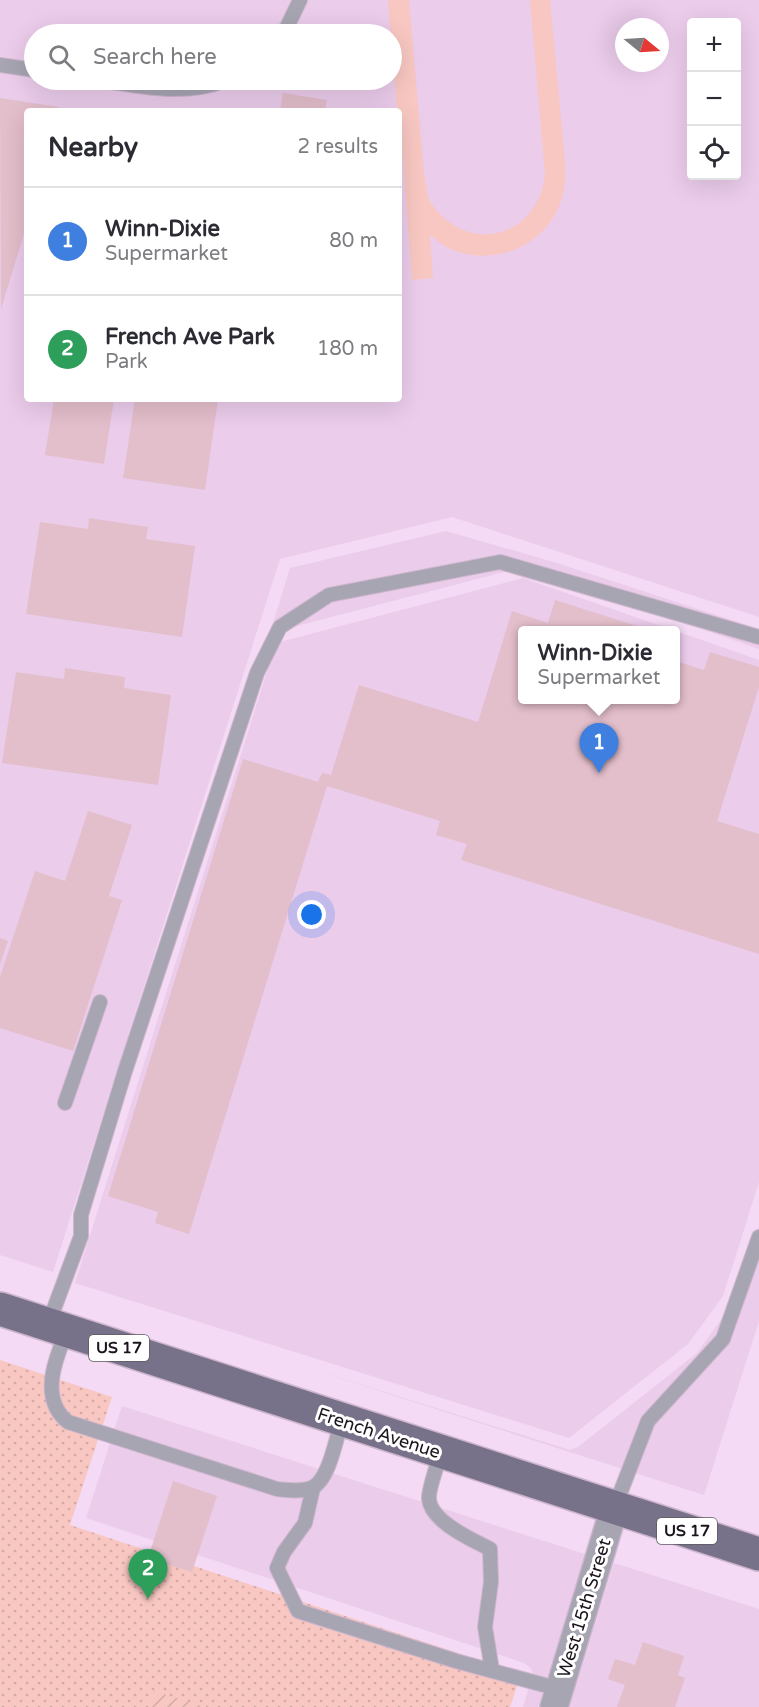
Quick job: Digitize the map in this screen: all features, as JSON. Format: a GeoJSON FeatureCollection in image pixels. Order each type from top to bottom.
{"type":"FeatureCollection","features":[{"type":"Feature","properties":{"kind":"main road","name":"French Avenue"},"geometry":{"type":"LineString","coordinates":[[0,1309],[759,1554]]}},
{"type":"Feature","properties":{"kind":"street","name":"West 15th Street"},"geometry":{"type":"LineString","coordinates":[[556,1698],[614,1509]]}},
{"type":"Feature","properties":{"kind":"lane"},"geometry":{"type":"LineString","coordinates":[[288,24],[300,0]]}},
{"type":"Feature","properties":{"kind":"lane"},"geometry":{"type":"LineString","coordinates":[[0,65],[24,69]]}},
{"type":"Feature","properties":{"kind":"lane"},"geometry":{"type":"LineString","coordinates":[[342,1420],[324,1479],[313,1488],[277,1489],[68,1422],[61,1416],[57,1407],[52,1381],[57,1328],[81,1236],[81,1215],[125,1071],[257,673],[280,627],[329,595],[500,562],[759,637]]}},
{"type":"Feature","properties":{"kind":"lane"},"geometry":{"type":"LineString","coordinates":[[65,1103],[100,1002]]}},
{"type":"Feature","properties":{"kind":"lane"},"geometry":{"type":"LineString","coordinates":[[614,1509],[648,1420],[723,1340],[759,1237]]}},
{"type":"Feature","properties":{"kind":"lane"},"geometry":{"type":"LineString","coordinates":[[441,1452],[429,1499],[432,1508],[445,1525],[490,1549],[491,1582],[485,1627],[492,1670]]}},
{"type":"Feature","properties":{"kind":"lane"},"geometry":{"type":"LineString","coordinates":[[313,1488],[304,1522],[284,1552],[277,1568],[298,1611],[492,1670],[556,1698]]}},
{"type":"Feature","properties":{"kind":"shaded area"},"geometry":{"type":"Polygon","coordinates":[[[0,0],[759,0],[759,617],[452,517],[280,559],[53,1272],[0,1255],[0,0]]]}},
{"type":"Feature","properties":{"kind":"shaded area"},"geometry":{"type":"Polygon","coordinates":[[[388,0],[409,0],[428,197],[437,211],[449,222],[465,231],[481,234],[497,233],[511,228],[524,219],[534,207],[545,175],[530,0],[550,0],[565,162],[564,190],[557,211],[548,226],[521,247],[488,256],[470,255],[450,249],[430,235],[433,278],[412,280],[402,150],[402,108],[397,108],[395,90],[402,90],[402,24],[390,24],[388,0]]]}},
{"type":"Feature","properties":{"kind":"shaded area"},"geometry":{"type":"Polygon","coordinates":[[[446,531],[557,563],[759,629],[759,649],[523,567],[270,633],[290,568],[446,531]]]}},
{"type":"Feature","properties":{"kind":"shaded area"},"geometry":{"type":"Polygon","coordinates":[[[523,578],[661,626],[518,626],[518,704],[680,704],[680,632],[759,660],[759,1182],[723,1296],[688,1344],[569,1438],[75,1283],[276,643],[523,578]]]}},
{"type":"Feature","properties":{"kind":"shaded area"},"geometry":{"type":"Polygon","coordinates":[[[759,1225],[759,1321],[704,1495],[286,1361],[570,1450],[578,1447],[697,1353],[735,1300],[759,1225]]]}},
{"type":"Feature","properties":{"kind":"shaded area"},"geometry":{"type":"Polygon","coordinates":[[[0,1360],[112,1397],[70,1525],[521,1674],[510,1707],[0,1707],[0,1360]]]}},
{"type":"Feature","properties":{"kind":"shaded area"},"geometry":{"type":"Polygon","coordinates":[[[122,1406],[585,1554],[538,1707],[523,1707],[533,1674],[531,1668],[524,1663],[86,1518],[122,1406]]]}},
{"type":"Feature","properties":{"kind":"shaded area"},"geometry":{"type":"Polygon","coordinates":[[[614,1563],[759,1609],[759,1707],[570,1707],[614,1563]]]}},
{"type":"Feature","properties":{"kind":"shaded area"},"geometry":{"type":"Polygon","coordinates":[[[154,1691],[205,1707],[149,1707],[154,1691]]]}},
{"type":"Feature","properties":{"kind":"building"},"geometry":{"type":"Polygon","coordinates":[[[283,93],[327,100],[326,108],[280,108],[283,93]]]}},
{"type":"Feature","properties":{"kind":"building"},"geometry":{"type":"Polygon","coordinates":[[[0,98],[59,107],[24,108],[24,234],[1,309],[0,98]]]}},
{"type":"Feature","properties":{"kind":"building"},"geometry":{"type":"Polygon","coordinates":[[[54,402],[114,402],[104,464],[45,455],[54,402]]]}},
{"type":"Feature","properties":{"kind":"building"},"geometry":{"type":"Polygon","coordinates":[[[135,402],[218,402],[205,490],[123,478],[135,402]]]}},
{"type":"Feature","properties":{"kind":"building"},"geometry":{"type":"Polygon","coordinates":[[[89,518],[148,527],[146,539],[195,546],[182,637],[26,614],[40,522],[88,529],[89,518]]]}},
{"type":"Feature","properties":{"kind":"building"},"geometry":{"type":"Polygon","coordinates":[[[555,600],[637,626],[518,626],[518,704],[680,704],[680,662],[704,670],[710,652],[759,667],[759,687],[717,821],[759,834],[759,954],[461,860],[467,844],[436,835],[440,821],[327,786],[189,1234],[155,1223],[158,1212],[108,1196],[243,759],[318,782],[322,773],[331,775],[359,685],[478,722],[512,611],[548,623],[555,600]]]}},
{"type":"Feature","properties":{"kind":"building"},"geometry":{"type":"Polygon","coordinates":[[[65,668],[125,677],[124,688],[171,695],[158,785],[2,763],[16,672],[64,679],[65,668]]]}},
{"type":"Feature","properties":{"kind":"building"},"geometry":{"type":"Polygon","coordinates":[[[88,811],[132,825],[109,896],[122,900],[73,1051],[0,1028],[0,977],[35,871],[65,881],[88,811]]]}},
{"type":"Feature","properties":{"kind":"building"},"geometry":{"type":"Polygon","coordinates":[[[0,938],[8,941],[0,964],[0,938]]]}},
{"type":"Feature","properties":{"kind":"building"},"geometry":{"type":"Polygon","coordinates":[[[173,1481],[217,1496],[192,1572],[148,1558],[173,1481]]]}},
{"type":"Feature","properties":{"kind":"building"},"geometry":{"type":"Polygon","coordinates":[[[643,1642],[684,1656],[678,1675],[685,1678],[675,1707],[617,1707],[625,1685],[608,1679],[615,1659],[635,1665],[643,1642]]]}},
{"type":"Feature","properties":{"kind":"place","name":"Winn-Dixie"},"geometry":{"type":"Point","coordinates":[599,773]}},
{"type":"Feature","properties":{"kind":"place","name":"French Ave Park"},"geometry":{"type":"Point","coordinates":[148,1599]}}]}
